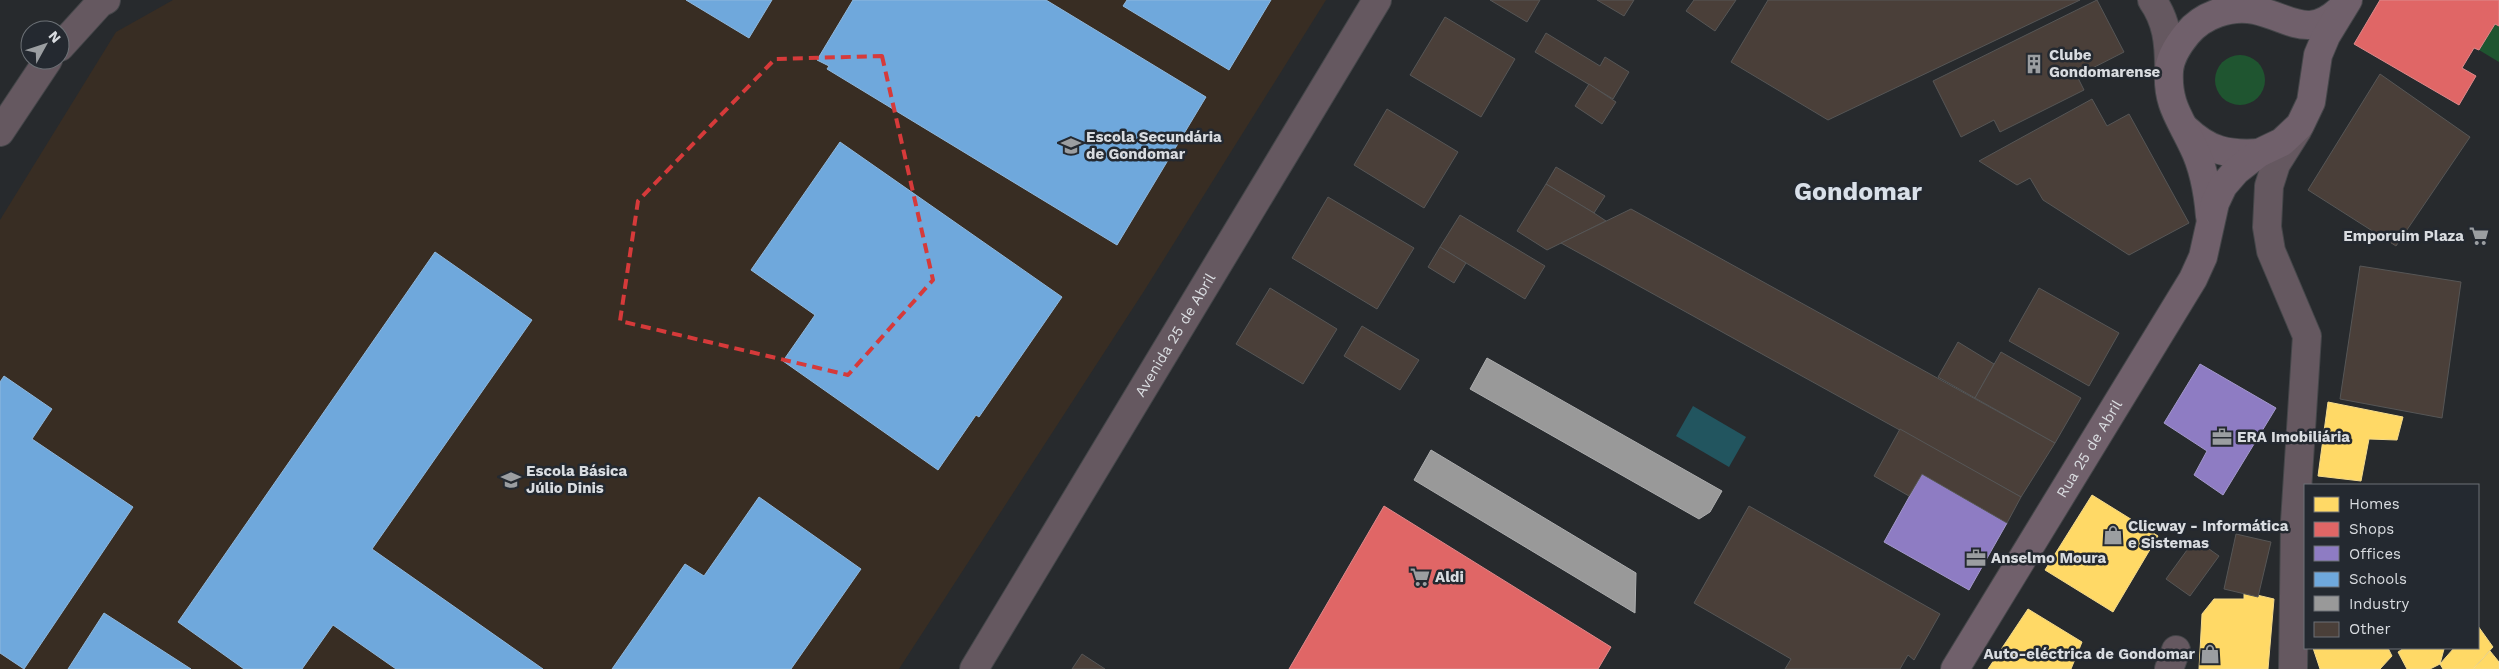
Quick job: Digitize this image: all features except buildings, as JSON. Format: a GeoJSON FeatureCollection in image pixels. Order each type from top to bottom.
{"type":"FeatureCollection","features":[{"type":"Feature","properties":{"kind":"main road","name":"Rua 25 de Abril"},"geometry":{"type":"LineString","coordinates":[[2210,225],[2207,186],[2202,167],[2181,125],[2169,91],[2169,68],[2177,47],[2191,29],[2210,16],[2232,9],[2266,14],[2293,24],[2316,24],[2331,18],[2348,0]]}},
{"type":"Feature","properties":{"kind":"main road","name":"Rua 25 de Abril"},"geometry":{"type":"LineString","coordinates":[[1956,669],[2193,279],[2202,257],[2215,203],[2224,186],[2236,171],[2259,152],[2282,142],[2300,125],[2311,102],[2318,55],[2326,36],[2348,0]]}},
{"type":"Feature","properties":{"kind":"main road","name":"Rua 25 de Abril"},"geometry":{"type":"LineString","coordinates":[[2266,14],[2294,32],[2308,53],[2314,78]]}},
{"type":"Feature","properties":{"kind":"main road","name":"Rua 25 de Abril"},"geometry":{"type":"LineString","coordinates":[[2181,125],[2210,148],[2234,155],[2259,152]]}},
{"type":"Feature","properties":{"kind":"street","name":"Avenida 25 de Abril"},"geometry":{"type":"LineString","coordinates":[[974,669],[1378,0]]}},
{"type":"Feature","properties":{"kind":"street"},"geometry":{"type":"LineString","coordinates":[[2152,0],[2160,10],[2166,28],[2169,68]]}},
{"type":"Feature","properties":{"kind":"street"},"geometry":{"type":"LineString","coordinates":[[2226,0],[2266,14]]}},
{"type":"Feature","properties":{"kind":"street"},"geometry":{"type":"LineString","coordinates":[[70,36],[101,1]]}},
{"type":"Feature","properties":{"kind":"street"},"geometry":{"type":"LineString","coordinates":[[0,132],[41,70]]}},
{"type":"Feature","properties":{"kind":"street"},"geometry":{"type":"LineString","coordinates":[[2293,669],[2295,522],[2307,336],[2271,251],[2267,227],[2269,186],[2276,164],[2300,125]]}},
{"type":"Feature","properties":{"kind":"highlighted area"},"geometry":{"type":"Polygon","coordinates":[[[882,56],[933,280],[848,375],[620,321],[638,201],[775,59],[882,56]]]}},
{"type":"Feature","properties":{"kind":"shaded area","name":"Escola Básica Júlio Dinis"},"geometry":{"type":"Polygon","coordinates":[[[173,0],[1326,0],[1144,291],[899,669],[0,669],[0,220],[116,32],[173,0]]]}},
{"type":"Feature","properties":{"kind":"green space"},"geometry":{"type":"Polygon","coordinates":[[[2495,24],[2499,26],[2499,62],[2479,50],[2495,24]]]}},
{"type":"Feature","properties":{"kind":"green space"},"geometry":{"type":"Polygon","coordinates":[[[2240,55],[2258,62],[2265,80],[2258,98],[2240,105],[2222,98],[2215,80],[2222,62],[2240,55]]]}},
{"type":"Feature","properties":{"kind":"water"},"geometry":{"type":"Polygon","coordinates":[[[1693,406],[1746,437],[1729,467],[1676,436],[1693,406]]]}},
{"type":"Feature","properties":{"kind":"place","name":"Clube Gondomarense"},"geometry":{"type":"Point","coordinates":[2034,64]}},
{"type":"Feature","properties":{"kind":"place","name":"Escola Secundária de Gondomar"},"geometry":{"type":"Point","coordinates":[1071,146]}},
{"type":"Feature","properties":{"kind":"place","name":"Emporuim Plaza"},"geometry":{"type":"Point","coordinates":[2479,236]}},
{"type":"Feature","properties":{"kind":"place","name":"ERA Imobiliária"},"geometry":{"type":"Point","coordinates":[2222,437]}},
{"type":"Feature","properties":{"kind":"place","name":"Escola Básica Júlio Dinis"},"geometry":{"type":"Point","coordinates":[511,480]}},
{"type":"Feature","properties":{"kind":"place","name":"Clicway - Informática e Sistemas"},"geometry":{"type":"Point","coordinates":[2113,535]}},
{"type":"Feature","properties":{"kind":"place","name":"Anselmo Moura"},"geometry":{"type":"Point","coordinates":[1976,558]}},
{"type":"Feature","properties":{"kind":"place","name":"Aldi"},"geometry":{"type":"Point","coordinates":[1420,577]}},
{"type":"Feature","properties":{"kind":"place","name":"Auto-eléctrica de Gondomar"},"geometry":{"type":"Point","coordinates":[2210,654]}},
{"type":"Feature","properties":{"kind":"district","name":"Gondomar"},"geometry":{"type":"Point","coordinates":[1858,191]}}]}
